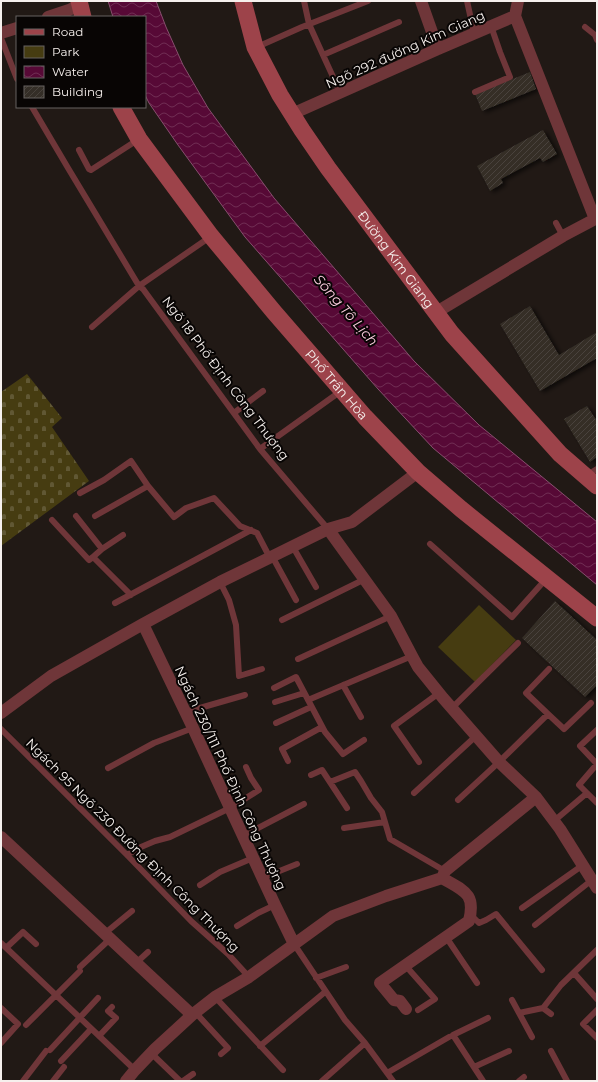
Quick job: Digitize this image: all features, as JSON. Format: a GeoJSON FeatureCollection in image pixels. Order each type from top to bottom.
{"type":"FeatureCollection","features":[{"type":"Feature","properties":{"kind":"main road","name":"Đường Kim Giang"},"geometry":{"type":"LineString","coordinates":[[243,1],[255,47],[292,114],[328,168],[452,334],[560,454],[593,477]]}},
{"type":"Feature","properties":{"kind":"main road","name":"Phố Trần Hòa"},"geometry":{"type":"LineString","coordinates":[[122,108],[139,139],[211,236],[274,312],[370,422],[418,472],[461,509],[597,618]]}},
{"type":"Feature","properties":{"kind":"street"},"geometry":{"type":"LineString","coordinates":[[420,1],[438,49]]}},
{"type":"Feature","properties":{"kind":"street"},"geometry":{"type":"LineString","coordinates":[[435,313],[563,236],[596,219],[515,16],[518,1]]}},
{"type":"Feature","properties":{"kind":"street"},"geometry":{"type":"LineString","coordinates":[[51,16],[80,8]]}},
{"type":"Feature","properties":{"kind":"street","name":"Ngõ 292 đường Kim Giang"},"geometry":{"type":"LineString","coordinates":[[292,114],[515,16]]}},
{"type":"Feature","properties":{"kind":"street"},"geometry":{"type":"LineString","coordinates":[[1,33],[16,28]]}},
{"type":"Feature","properties":{"kind":"street"},"geometry":{"type":"LineString","coordinates":[[1,713],[51,676],[220,582],[328,529],[352,522],[418,472]]}},
{"type":"Feature","properties":{"kind":"street","name":"Ngõ 18 Phố Định Công Thượng"},"geometry":{"type":"LineString","coordinates":[[328,529],[391,616],[418,667],[499,762],[536,798],[554,822],[595,884]]}},
{"type":"Feature","properties":{"kind":"street","name":"Ngách 230/111 Phố Định Công Thượng"},"geometry":{"type":"LineString","coordinates":[[143,624],[186,712],[294,944]]}},
{"type":"Feature","properties":{"kind":"street"},"geometry":{"type":"LineString","coordinates":[[126,1081],[151,1053],[193,1014],[215,997],[249,977],[333,916],[444,874],[536,798]]}},
{"type":"Feature","properties":{"kind":"street"},"geometry":{"type":"LineString","coordinates":[[1,837],[193,1014]]}},
{"type":"Feature","properties":{"kind":"street"},"geometry":{"type":"LineString","coordinates":[[412,1009],[400,1001],[394,1000],[380,983],[469,921],[472,908],[470,897],[444,874]]}},
{"type":"Feature","properties":{"kind":"lane"},"geometry":{"type":"LineString","coordinates":[[304,1],[310,24],[340,92]]}},
{"type":"Feature","properties":{"kind":"lane"},"geometry":{"type":"LineString","coordinates":[[255,47],[368,1]]}},
{"type":"Feature","properties":{"kind":"lane"},"geometry":{"type":"LineString","coordinates":[[467,1],[474,33]]}},
{"type":"Feature","properties":{"kind":"lane"},"geometry":{"type":"LineString","coordinates":[[323,55],[400,22]]}},
{"type":"Feature","properties":{"kind":"lane"},"geometry":{"type":"LineString","coordinates":[[475,92],[510,78],[491,26]]}},
{"type":"Feature","properties":{"kind":"lane"},"geometry":{"type":"LineString","coordinates":[[585,27],[595,35],[597,40]]}},
{"type":"Feature","properties":{"kind":"lane"},"geometry":{"type":"LineString","coordinates":[[1,38],[16,76]]}},
{"type":"Feature","properties":{"kind":"lane","name":"Ngõ 18 Phố Định Công Thượng"},"geometry":{"type":"LineString","coordinates":[[33,108],[139,286],[260,449],[328,529]]}},
{"type":"Feature","properties":{"kind":"lane"},"geometry":{"type":"LineString","coordinates":[[79,150],[89,169],[91,170],[139,139]]}},
{"type":"Feature","properties":{"kind":"lane"},"geometry":{"type":"LineString","coordinates":[[556,223],[563,236]]}},
{"type":"Feature","properties":{"kind":"lane"},"geometry":{"type":"LineString","coordinates":[[92,327],[139,286],[211,236]]}},
{"type":"Feature","properties":{"kind":"lane"},"geometry":{"type":"LineString","coordinates":[[260,449],[342,390]]}},
{"type":"Feature","properties":{"kind":"lane"},"geometry":{"type":"LineString","coordinates":[[234,414],[263,391]]}},
{"type":"Feature","properties":{"kind":"lane"},"geometry":{"type":"LineString","coordinates":[[80,493],[104,480],[131,461],[148,486],[174,517],[186,508],[214,498],[240,526],[257,533],[296,600]]}},
{"type":"Feature","properties":{"kind":"lane"},"geometry":{"type":"LineString","coordinates":[[95,516],[148,486]]}},
{"type":"Feature","properties":{"kind":"lane"},"geometry":{"type":"LineString","coordinates":[[76,516],[102,548]]}},
{"type":"Feature","properties":{"kind":"lane"},"geometry":{"type":"LineString","coordinates":[[52,520],[89,560],[102,548],[124,535]]}},
{"type":"Feature","properties":{"kind":"lane"},"geometry":{"type":"LineString","coordinates":[[115,603],[251,530]]}},
{"type":"Feature","properties":{"kind":"lane"},"geometry":{"type":"LineString","coordinates":[[430,544],[512,617],[547,578]]}},
{"type":"Feature","properties":{"kind":"lane"},"geometry":{"type":"LineString","coordinates":[[293,546],[316,587]]}},
{"type":"Feature","properties":{"kind":"lane"},"geometry":{"type":"LineString","coordinates":[[93,557],[130,595]]}},
{"type":"Feature","properties":{"kind":"lane"},"geometry":{"type":"LineString","coordinates":[[282,620],[365,579]]}},
{"type":"Feature","properties":{"kind":"lane"},"geometry":{"type":"LineString","coordinates":[[220,582],[229,600],[236,625],[239,676],[262,668]]}},
{"type":"Feature","properties":{"kind":"lane"},"geometry":{"type":"LineString","coordinates":[[298,659],[391,616]]}},
{"type":"Feature","properties":{"kind":"lane"},"geometry":{"type":"LineString","coordinates":[[452,708],[518,643]]}},
{"type":"Feature","properties":{"kind":"lane"},"geometry":{"type":"LineString","coordinates":[[308,700],[412,656]]}},
{"type":"Feature","properties":{"kind":"lane"},"geometry":{"type":"LineString","coordinates":[[549,669],[526,693],[564,729],[591,703]]}},
{"type":"Feature","properties":{"kind":"lane"},"geometry":{"type":"LineString","coordinates":[[274,688],[296,678],[325,732],[342,754],[364,740]]}},
{"type":"Feature","properties":{"kind":"lane"},"geometry":{"type":"LineString","coordinates":[[343,685],[361,717]]}},
{"type":"Feature","properties":{"kind":"lane"},"geometry":{"type":"LineString","coordinates":[[275,702],[304,693]]}},
{"type":"Feature","properties":{"kind":"lane"},"geometry":{"type":"LineString","coordinates":[[419,762],[394,726],[439,693]]}},
{"type":"Feature","properties":{"kind":"lane"},"geometry":{"type":"LineString","coordinates":[[186,712],[246,695]]}},
{"type":"Feature","properties":{"kind":"lane"},"geometry":{"type":"LineString","coordinates":[[276,723],[311,707]]}},
{"type":"Feature","properties":{"kind":"lane"},"geometry":{"type":"LineString","coordinates":[[458,800],[548,714]]}},
{"type":"Feature","properties":{"kind":"lane"},"geometry":{"type":"LineString","coordinates":[[288,761],[282,749],[322,727]]}},
{"type":"Feature","properties":{"kind":"lane"},"geometry":{"type":"LineString","coordinates":[[108,768],[154,743],[193,728]]}},
{"type":"Feature","properties":{"kind":"lane","name":"Ngách 95 Ngõ 230 Đường Định Công Thượng"},"geometry":{"type":"LineString","coordinates":[[1,729],[127,855],[200,931],[223,950],[249,977]]}},
{"type":"Feature","properties":{"kind":"lane"},"geometry":{"type":"LineString","coordinates":[[597,730],[580,746],[597,764],[579,785],[597,803]]}},
{"type":"Feature","properties":{"kind":"lane"},"geometry":{"type":"LineString","coordinates":[[414,793],[476,736]]}},
{"type":"Feature","properties":{"kind":"lane"},"geometry":{"type":"LineString","coordinates":[[127,855],[155,841],[170,837],[230,808],[259,790],[246,767]]}},
{"type":"Feature","properties":{"kind":"lane"},"geometry":{"type":"LineString","coordinates":[[311,775],[322,770],[347,808]]}},
{"type":"Feature","properties":{"kind":"lane"},"geometry":{"type":"LineString","coordinates":[[330,782],[355,772],[371,798],[382,812],[390,839],[444,874]]}},
{"type":"Feature","properties":{"kind":"lane"},"geometry":{"type":"LineString","coordinates":[[554,822],[587,793]]}},
{"type":"Feature","properties":{"kind":"lane"},"geometry":{"type":"LineString","coordinates":[[243,836],[304,804]]}},
{"type":"Feature","properties":{"kind":"lane"},"geometry":{"type":"LineString","coordinates":[[344,828],[385,822]]}},
{"type":"Feature","properties":{"kind":"lane"},"geometry":{"type":"LineString","coordinates":[[200,885],[220,872],[253,858]]}},
{"type":"Feature","properties":{"kind":"lane"},"geometry":{"type":"LineString","coordinates":[[262,878],[297,864]]}},
{"type":"Feature","properties":{"kind":"lane"},"geometry":{"type":"LineString","coordinates":[[522,908],[583,865]]}},
{"type":"Feature","properties":{"kind":"lane"},"geometry":{"type":"LineString","coordinates":[[535,925],[595,884]]}},
{"type":"Feature","properties":{"kind":"lane"},"geometry":{"type":"LineString","coordinates":[[237,926],[258,913],[275,905]]}},
{"type":"Feature","properties":{"kind":"lane"},"geometry":{"type":"LineString","coordinates":[[26,1025],[56,995],[107,936],[132,911]]}},
{"type":"Feature","properties":{"kind":"lane"},"geometry":{"type":"LineString","coordinates":[[471,915],[479,923],[496,914],[542,970]]}},
{"type":"Feature","properties":{"kind":"lane"},"geometry":{"type":"LineString","coordinates":[[6,948],[23,932],[36,944]]}},
{"type":"Feature","properties":{"kind":"lane"},"geometry":{"type":"LineString","coordinates":[[446,937],[477,983]]}},
{"type":"Feature","properties":{"kind":"lane"},"geometry":{"type":"LineString","coordinates":[[1,943],[135,1070]]}},
{"type":"Feature","properties":{"kind":"lane"},"geometry":{"type":"LineString","coordinates":[[294,944],[345,1020],[365,1043],[393,1081]]}},
{"type":"Feature","properties":{"kind":"lane"},"geometry":{"type":"LineString","coordinates":[[519,1014],[543,1008],[560,985],[597,950]]}},
{"type":"Feature","properties":{"kind":"lane"},"geometry":{"type":"LineString","coordinates":[[136,963],[148,952]]}},
{"type":"Feature","properties":{"kind":"lane"},"geometry":{"type":"LineString","coordinates":[[405,965],[435,999],[412,1009]]}},
{"type":"Feature","properties":{"kind":"lane"},"geometry":{"type":"LineString","coordinates":[[316,978],[346,967]]}},
{"type":"Feature","properties":{"kind":"lane"},"geometry":{"type":"LineString","coordinates":[[574,973],[597,999]]}},
{"type":"Feature","properties":{"kind":"lane"},"geometry":{"type":"LineString","coordinates":[[260,1046],[326,992]]}},
{"type":"Feature","properties":{"kind":"lane"},"geometry":{"type":"LineString","coordinates":[[215,997],[283,1070]]}},
{"type":"Feature","properties":{"kind":"lane"},"geometry":{"type":"LineString","coordinates":[[23,1081],[48,1051],[98,998]]}},
{"type":"Feature","properties":{"kind":"lane"},"geometry":{"type":"LineString","coordinates":[[512,1000],[532,1037]]}},
{"type":"Feature","properties":{"kind":"lane"},"geometry":{"type":"LineString","coordinates":[[1,1008],[18,1024],[1,1043]]}},
{"type":"Feature","properties":{"kind":"lane"},"geometry":{"type":"LineString","coordinates":[[99,1036],[116,1018],[108,1011],[112,1008]]}},
{"type":"Feature","properties":{"kind":"lane"},"geometry":{"type":"LineString","coordinates":[[543,1008],[551,1014]]}},
{"type":"Feature","properties":{"kind":"lane"},"geometry":{"type":"LineString","coordinates":[[597,1010],[583,1024],[597,1038]]}},
{"type":"Feature","properties":{"kind":"lane"},"geometry":{"type":"LineString","coordinates":[[193,1014],[228,1048],[221,1054]]}},
{"type":"Feature","properties":{"kind":"lane"},"geometry":{"type":"LineString","coordinates":[[483,1081],[453,1035],[488,1018]]}},
{"type":"Feature","properties":{"kind":"lane"},"geometry":{"type":"LineString","coordinates":[[62,1061],[91,1029]]}},
{"type":"Feature","properties":{"kind":"lane"},"geometry":{"type":"LineString","coordinates":[[387,1073],[449,1037]]}},
{"type":"Feature","properties":{"kind":"lane"},"geometry":{"type":"LineString","coordinates":[[322,1081],[365,1043]]}},
{"type":"Feature","properties":{"kind":"lane"},"geometry":{"type":"LineString","coordinates":[[474,1067],[509,1051]]}},
{"type":"Feature","properties":{"kind":"lane"},"geometry":{"type":"LineString","coordinates":[[551,1051],[567,1081]]}},
{"type":"Feature","properties":{"kind":"lane"},"geometry":{"type":"LineString","coordinates":[[151,1053],[181,1081],[193,1074]]}},
{"type":"Feature","properties":{"kind":"lane"},"geometry":{"type":"LineString","coordinates":[[53,1081],[64,1067]]}},
{"type":"Feature","properties":{"kind":"lane"},"geometry":{"type":"LineString","coordinates":[[328,1075],[333,1081]]}},
{"type":"Feature","properties":{"kind":"green space"},"geometry":{"type":"Polygon","coordinates":[[[27,374],[62,418],[52,427],[89,481],[1,546],[1,392],[27,374]]]}},
{"type":"Feature","properties":{"kind":"green space"},"geometry":{"type":"Polygon","coordinates":[[[479,605],[516,640],[475,682],[438,647],[479,605]]]}},
{"type":"Feature","properties":{"kind":"water","name":"Sông Tô Lịch"},"geometry":{"type":"Polygon","coordinates":[[[108,1],[156,1],[183,65],[208,108],[274,198],[414,361],[479,425],[597,522],[597,585],[433,448],[378,389],[245,237],[178,145],[146,97],[146,16],[113,16],[108,1]]]}},
{"type":"Feature","properties":{"kind":"building"},"geometry":{"type":"Polygon","coordinates":[[[530,72],[536,89],[482,111],[475,94],[530,72]]]}},
{"type":"Feature","properties":{"kind":"building"},"geometry":{"type":"Polygon","coordinates":[[[543,130],[557,154],[543,162],[540,158],[501,179],[503,183],[490,191],[477,166],[543,130]]]}},
{"type":"Feature","properties":{"kind":"building"},"geometry":{"type":"Polygon","coordinates":[[[530,306],[559,355],[597,332],[597,358],[540,391],[500,324],[530,306]]]}},
{"type":"Feature","properties":{"kind":"building"},"geometry":{"type":"Polygon","coordinates":[[[587,406],[597,421],[597,457],[590,462],[564,419],[587,406]]]}},
{"type":"Feature","properties":{"kind":"building"},"geometry":{"type":"Polygon","coordinates":[[[555,601],[597,640],[597,685],[585,697],[522,638],[555,601]]]}}]}
